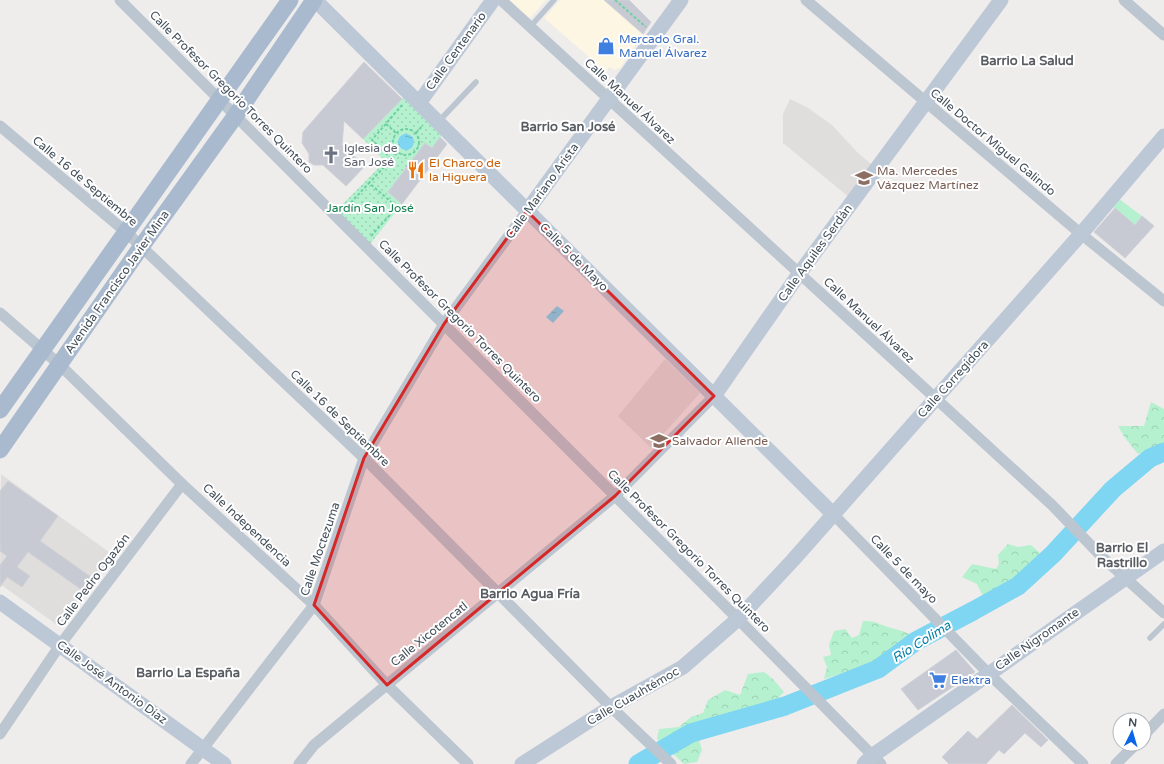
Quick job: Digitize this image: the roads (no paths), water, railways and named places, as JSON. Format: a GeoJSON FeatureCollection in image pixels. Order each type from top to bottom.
{"type":"FeatureCollection","features":[{"type":"Feature","properties":{"kind":"main road","name":"Avenida Francisco Javier Mina"},"geometry":{"type":"LineString","coordinates":[[0,410],[290,0]]}},
{"type":"Feature","properties":{"kind":"main road","name":"Avenida Francisco Javier Mina"},"geometry":{"type":"LineString","coordinates":[[0,450],[141,247],[236,115],[315,0]]}},
{"type":"Feature","properties":{"kind":"street","name":"Calle Profesor Gregorio Torres Quintero"},"geometry":{"type":"LineString","coordinates":[[120,0],[780,661],[832,714],[872,761]]}},
{"type":"Feature","properties":{"kind":"street","name":"Calle 5 de Mayo"},"geometry":{"type":"LineString","coordinates":[[315,0],[833,514]]}},
{"type":"Feature","properties":{"kind":"street","name":"Calle Centenario"},"geometry":{"type":"LineString","coordinates":[[415,99],[493,0]]}},
{"type":"Feature","properties":{"kind":"street","name":"Calle Manuel Álvarez"},"geometry":{"type":"LineString","coordinates":[[501,0],[935,399],[1052,504],[1101,556],[1164,613]]}},
{"type":"Feature","properties":{"kind":"street","name":"Calle Mariano Arista"},"geometry":{"type":"LineString","coordinates":[[444,324],[681,0]]}},
{"type":"Feature","properties":{"kind":"street","name":"Calle Doctor Miguel Galindo"},"geometry":{"type":"LineString","coordinates":[[806,0],[1081,234],[1164,301]]}},
{"type":"Feature","properties":{"kind":"street","name":"Calle Aquiles Serdán"},"geometry":{"type":"LineString","coordinates":[[616,496],[714,396],[799,274],[925,101],[1001,0]]}},
{"type":"Feature","properties":{"kind":"street"},"geometry":{"type":"LineString","coordinates":[[1128,1],[1164,35]]}},
{"type":"Feature","properties":{"kind":"street","name":"Calle 16 de Septiembre"},"geometry":{"type":"LineString","coordinates":[[0,126],[126,232],[364,458],[611,707],[671,764]]}},
{"type":"Feature","properties":{"kind":"street","name":"Calle Corregidora"},"geometry":{"type":"LineString","coordinates":[[738,619],[793,560],[1081,234],[1164,136]]}},
{"type":"Feature","properties":{"kind":"street","name":"Calle Independencia"},"geometry":{"type":"LineString","coordinates":[[0,313],[42,351],[60,365],[182,484],[314,605],[387,685],[468,764]]}},
{"type":"Feature","properties":{"kind":"street","name":"Calle Moctezuma"},"geometry":{"type":"LineString","coordinates":[[191,764],[314,605],[364,458],[444,324]]}},
{"type":"Feature","properties":{"kind":"street","name":"Calle Pedro Ogazón"},"geometry":{"type":"LineString","coordinates":[[0,734],[60,645],[182,484]]}},
{"type":"Feature","properties":{"kind":"street","name":"Calle Xicotencatl"},"geometry":{"type":"LineString","coordinates":[[299,764],[314,745],[616,496]]}},
{"type":"Feature","properties":{"kind":"street","name":"Calle 5 de mayo"},"geometry":{"type":"LineString","coordinates":[[833,514],[988,673]]}},
{"type":"Feature","properties":{"kind":"street","name":"Calle Nigromante"},"geometry":{"type":"LineString","coordinates":[[872,761],[988,673],[1164,551]]}},
{"type":"Feature","properties":{"kind":"street","name":"Calle José Antonio Díaz"},"geometry":{"type":"LineString","coordinates":[[0,602],[204,748],[224,764]]}},
{"type":"Feature","properties":{"kind":"street","name":"Calle Cuauhtémoc"},"geometry":{"type":"LineString","coordinates":[[522,764],[611,707],[683,667],[738,619]]}},
{"type":"Feature","properties":{"kind":"street"},"geometry":{"type":"LineString","coordinates":[[988,673],[1083,764]]}},
{"type":"Feature","properties":{"kind":"street"},"geometry":{"type":"LineString","coordinates":[[1152,727],[1164,714]]}},
{"type":"Feature","properties":{"kind":"street"},"geometry":{"type":"LineString","coordinates":[[1116,764],[1128,752]]}},
{"type":"Feature","properties":{"kind":"lane"},"geometry":{"type":"LineString","coordinates":[[530,27],[554,0]]}},
{"type":"Feature","properties":{"kind":"lane"},"geometry":{"type":"LineString","coordinates":[[438,122],[476,82]]}},
{"type":"Feature","properties":{"kind":"lane"},"geometry":{"type":"LineString","coordinates":[[1150,638],[1164,624]]}},
{"type":"Feature","properties":{"kind":"water"},"geometry":{"type":"Polygon","coordinates":[[[406,134],[412,136],[414,142],[412,148],[406,150],[400,148],[398,142],[400,136],[406,134]]]}},
{"type":"Feature","properties":{"kind":"water"},"geometry":{"type":"Polygon","coordinates":[[[557,306],[564,311],[553,323],[546,317],[557,306]]]}},
{"type":"Feature","properties":{"kind":"waterway","name":"Río Colima"},"geometry":{"type":"LineString","coordinates":[[638,764],[691,733],[785,706],[878,669],[916,641],[1018,586],[1053,554],[1113,489],[1150,458],[1164,452]]}},
{"type":"Feature","properties":{"kind":"place","name":"Mercado Gral. Manuel Álvarez"},"geometry":{"type":"Point","coordinates":[606,46]}},
{"type":"Feature","properties":{"kind":"place","name":"Iglesia de San José"},"geometry":{"type":"Point","coordinates":[331,155]}},
{"type":"Feature","properties":{"kind":"place","name":"El Charco de la Higuera"},"geometry":{"type":"Point","coordinates":[416,170]}},
{"type":"Feature","properties":{"kind":"place","name":"Ma. Mercedes Vázquez Martínez"},"geometry":{"type":"Point","coordinates":[864,178]}},
{"type":"Feature","properties":{"kind":"place","name":"Salvador Allende"},"geometry":{"type":"Point","coordinates":[659,441]}},
{"type":"Feature","properties":{"kind":"place","name":"Elektra"},"geometry":{"type":"Point","coordinates":[938,680]}},
{"type":"Feature","properties":{"kind":"district","name":"Barrio La Salud"},"geometry":{"type":"Point","coordinates":[1027,60]}},
{"type":"Feature","properties":{"kind":"district","name":"Barrio San José"},"geometry":{"type":"Point","coordinates":[568,126]}},
{"type":"Feature","properties":{"kind":"district","name":"Barrio El Rastrillo"},"geometry":{"type":"Point","coordinates":[1122,554]}},
{"type":"Feature","properties":{"kind":"district","name":"Barrio Agua Fría"},"geometry":{"type":"Point","coordinates":[530,593]}},
{"type":"Feature","properties":{"kind":"district","name":"Barrio La España"},"geometry":{"type":"Point","coordinates":[188,672]}},
{"type":"Feature","properties":{"kind":"park label","name":"Jardín San José"},"geometry":{"type":"Point","coordinates":[370,208]}}]}
